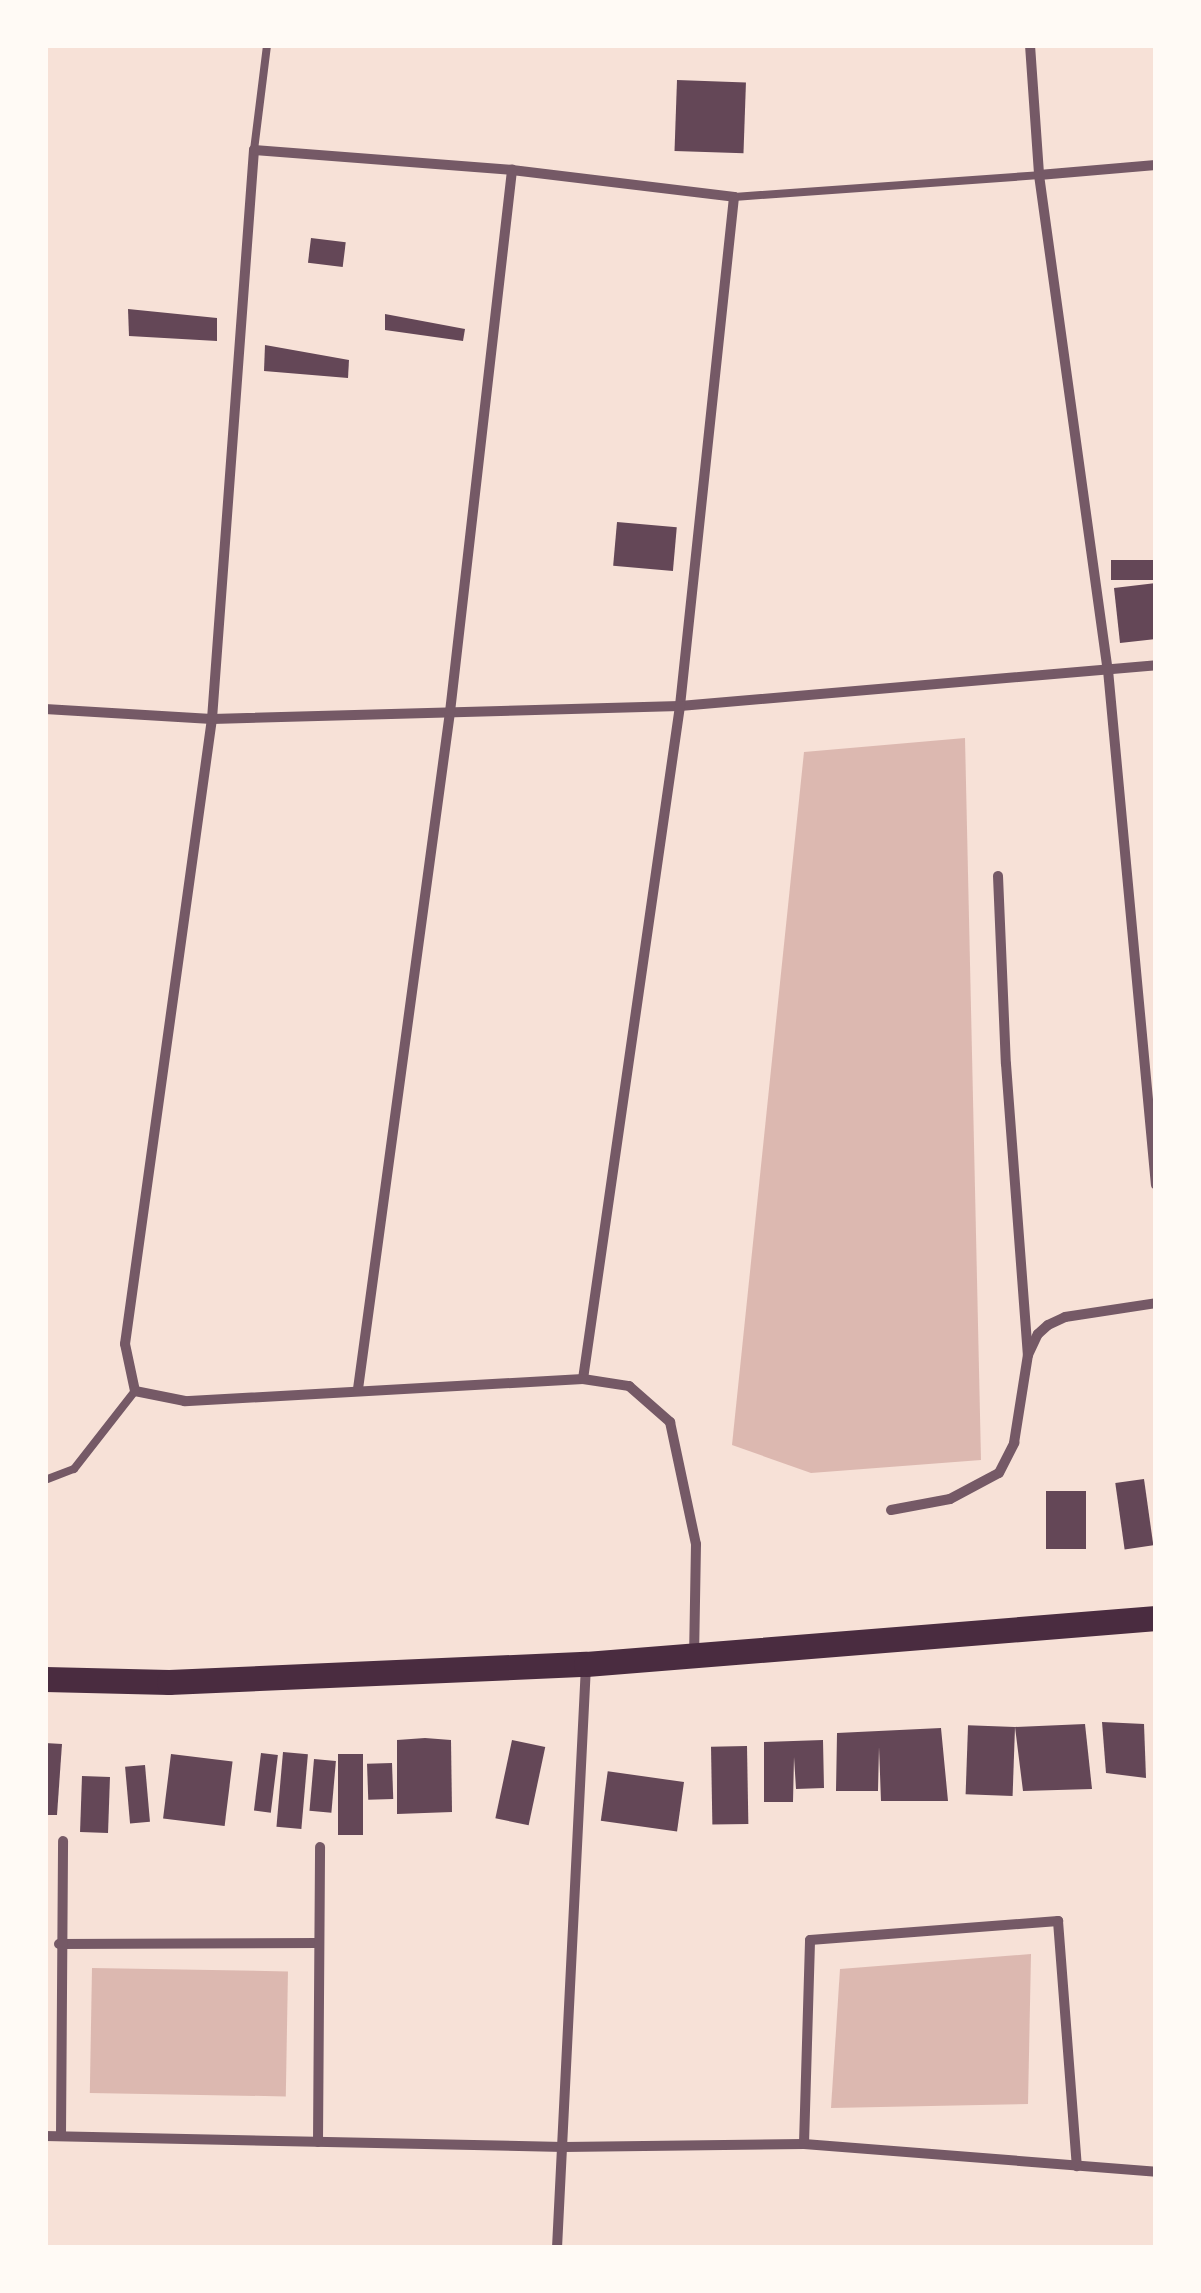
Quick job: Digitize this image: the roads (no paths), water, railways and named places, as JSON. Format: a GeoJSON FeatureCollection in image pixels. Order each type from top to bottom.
{"type":"FeatureCollection","features":[{"type":"Feature","properties":{"kind":"main road"},"geometry":{"type":"LineString","coordinates":[[45,1680],[169,1682],[586,1664],[1156,1618]]}},
{"type":"Feature","properties":{"kind":"street"},"geometry":{"type":"LineString","coordinates":[[1030,45],[1038,175],[1108,670],[1156,1184]]}},
{"type":"Feature","properties":{"kind":"street"},"geometry":{"type":"LineString","coordinates":[[583,1379],[680,706],[734,198],[512,170],[254,150],[212,720],[125,1344],[136,1391],[186,1400],[583,1379],[629,1386],[670,1422],[696,1544],[694,1655]]}},
{"type":"Feature","properties":{"kind":"street"},"geometry":{"type":"LineString","coordinates":[[1038,175],[1156,165]]}},
{"type":"Feature","properties":{"kind":"street"},"geometry":{"type":"LineString","coordinates":[[358,1388],[450,712],[512,170]]}},
{"type":"Feature","properties":{"kind":"street"},"geometry":{"type":"LineString","coordinates":[[45,709],[212,720],[680,706],[1156,665]]}},
{"type":"Feature","properties":{"kind":"street"},"geometry":{"type":"LineString","coordinates":[[891,1510],[950,1499],[999,1473],[1014,1443],[1028,1355],[1006,1064],[998,876]]}},
{"type":"Feature","properties":{"kind":"street"},"geometry":{"type":"LineString","coordinates":[[1028,1355],[1038,1334],[1065,1317],[1156,1304]]}},
{"type":"Feature","properties":{"kind":"street"},"geometry":{"type":"LineString","coordinates":[[557,2248],[586,1664]]}},
{"type":"Feature","properties":{"kind":"street"},"geometry":{"type":"LineString","coordinates":[[61,2136],[59,1944],[63,1841]]}},
{"type":"Feature","properties":{"kind":"street"},"geometry":{"type":"LineString","coordinates":[[318,2142],[320,1847]]}},
{"type":"Feature","properties":{"kind":"street"},"geometry":{"type":"LineString","coordinates":[[804,2144],[810,1940],[1058,1920],[1077,2166]]}},
{"type":"Feature","properties":{"kind":"street"},"geometry":{"type":"LineString","coordinates":[[59,1944],[318,1943]]}},
{"type":"Feature","properties":{"kind":"street"},"geometry":{"type":"LineString","coordinates":[[45,2136],[564,2148],[804,2144],[1156,2172]]}},
{"type":"Feature","properties":{"kind":"lane"},"geometry":{"type":"LineString","coordinates":[[254,150],[267,45]]}},
{"type":"Feature","properties":{"kind":"lane"},"geometry":{"type":"LineString","coordinates":[[734,198],[1038,175]]}},
{"type":"Feature","properties":{"kind":"lane"},"geometry":{"type":"LineString","coordinates":[[45,1480],[74,1469],[136,1391]]}}]}
